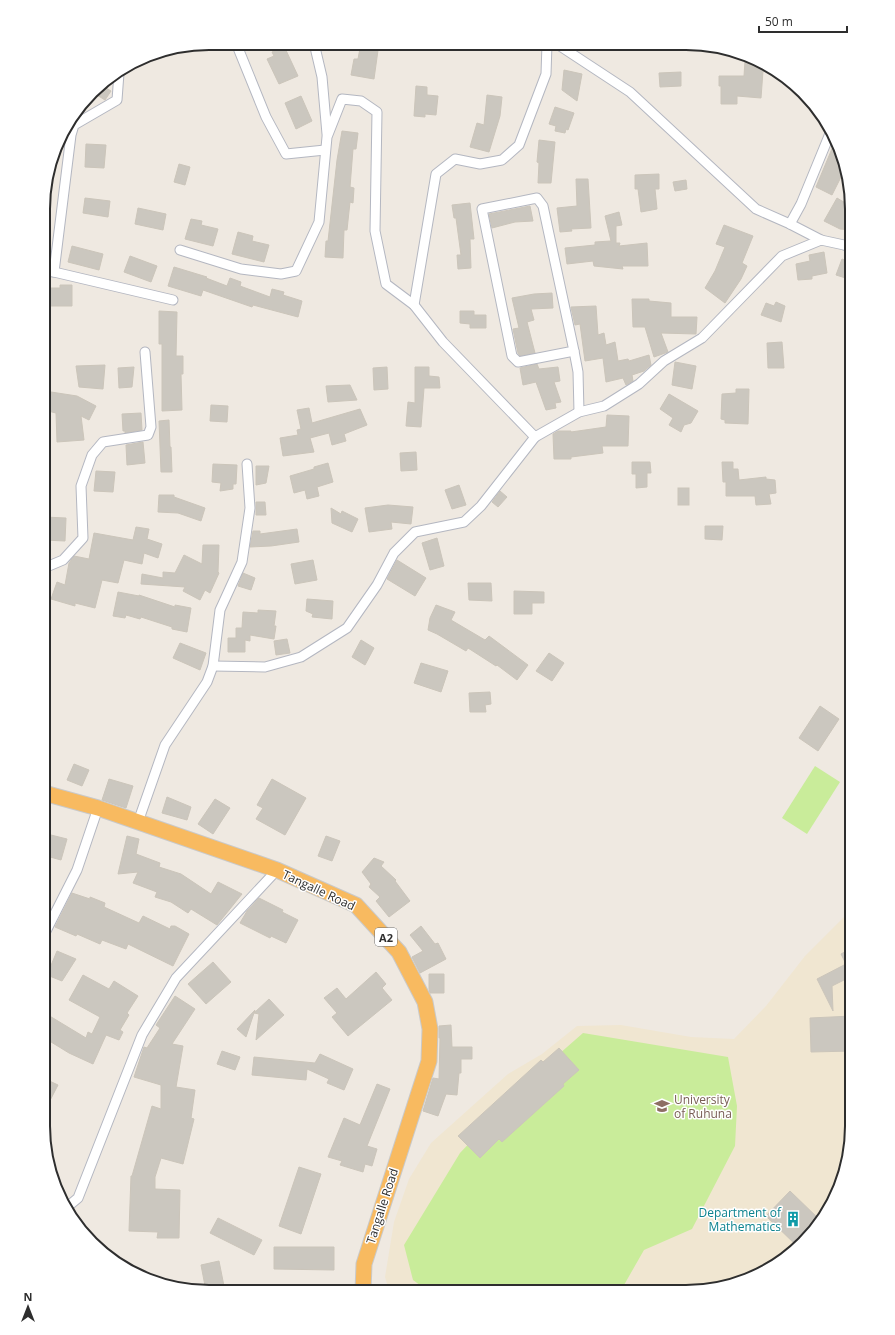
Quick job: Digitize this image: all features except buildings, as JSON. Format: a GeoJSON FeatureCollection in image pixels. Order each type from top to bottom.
{"type":"FeatureCollection","features":[{"type":"Feature","properties":{"kind":"highway","name":"Tangalle Road"},"geometry":{"type":"LineString","coordinates":[[50,795],[98,808],[277,870],[356,905],[399,952],[425,1002],[430,1029],[429,1061],[364,1264],[363,1285]]}},
{"type":"Feature","properties":{"kind":"street"},"geometry":{"type":"LineString","coordinates":[[239,50],[266,117],[286,154],[325,150]]}},
{"type":"Feature","properties":{"kind":"street"},"geometry":{"type":"LineString","coordinates":[[316,50],[322,77],[327,137]]}},
{"type":"Feature","properties":{"kind":"street"},"geometry":{"type":"LineString","coordinates":[[414,305],[436,174],[455,159],[480,164],[502,160],[519,145],[546,74],[547,50]]}},
{"type":"Feature","properties":{"kind":"street"},"geometry":{"type":"LineString","coordinates":[[566,50],[630,92],[756,209],[821,240],[845,245]]}},
{"type":"Feature","properties":{"kind":"street"},"geometry":{"type":"LineString","coordinates":[[72,129],[74,126],[117,100],[119,79]]}},
{"type":"Feature","properties":{"kind":"street"},"geometry":{"type":"LineString","coordinates":[[180,250],[241,269],[282,274],[296,271],[319,222],[327,137],[342,99],[361,101],[377,112],[375,231],[386,284],[414,305],[443,342],[536,437]]}},
{"type":"Feature","properties":{"kind":"street"},"geometry":{"type":"LineString","coordinates":[[54,272],[67,138]]}},
{"type":"Feature","properties":{"kind":"street"},"geometry":{"type":"LineString","coordinates":[[790,224],[801,204],[828,138]]}},
{"type":"Feature","properties":{"kind":"street"},"geometry":{"type":"LineString","coordinates":[[574,351],[518,362],[512,356],[482,209],[537,198],[543,206],[574,351],[578,372],[579,412]]}},
{"type":"Feature","properties":{"kind":"street"},"geometry":{"type":"LineString","coordinates":[[213,666],[265,667],[301,657],[347,628],[377,585],[394,553],[414,532],[464,522],[481,506],[536,437],[579,412],[604,406],[639,384],[664,361],[702,338],[782,256],[821,240]]}},
{"type":"Feature","properties":{"kind":"street"},"geometry":{"type":"LineString","coordinates":[[50,272],[173,300]]}},
{"type":"Feature","properties":{"kind":"street"},"geometry":{"type":"LineString","coordinates":[[50,565],[63,560],[82,538],[81,486],[92,456],[103,442],[148,435],[151,426],[145,352]]}},
{"type":"Feature","properties":{"kind":"street"},"geometry":{"type":"LineString","coordinates":[[138,822],[165,745],[207,682],[213,666],[220,610],[242,562],[250,508],[247,464]]}},
{"type":"Feature","properties":{"kind":"street"},"geometry":{"type":"LineString","coordinates":[[50,923],[77,870],[98,808]]}},
{"type":"Feature","properties":{"kind":"street"},"geometry":{"type":"LineString","coordinates":[[70,1204],[78,1198],[142,1035],[176,978],[277,870]]}},
{"type":"Feature","properties":{"kind":"shaded area","name":"University of Ruhuna"},"geometry":{"type":"Polygon","coordinates":[[[845,916],[844,1147],[837,1177],[824,1206],[806,1231],[791,1246],[766,1264],[756,1269],[737,1277],[707,1284],[387,1285],[385,1277],[394,1222],[409,1179],[431,1143],[508,1074],[542,1054],[577,1026],[621,1025],[691,1037],[734,1039],[766,1006],[805,956],[845,916]]]}},
{"type":"Feature","properties":{"kind":"green space"},"geometry":{"type":"Polygon","coordinates":[[[815,766],[840,782],[807,834],[782,818],[815,766]]]}},
{"type":"Feature","properties":{"kind":"green space"},"geometry":{"type":"Polygon","coordinates":[[[583,1033],[728,1057],[737,1106],[735,1146],[692,1229],[644,1250],[624,1285],[420,1285],[413,1280],[404,1245],[460,1153],[526,1083],[583,1033]]]}},
{"type":"Feature","properties":{"kind":"place","name":"University of Ruhuna"},"geometry":{"type":"Point","coordinates":[662,1106]}},
{"type":"Feature","properties":{"kind":"place","name":"Department of Mathematics"},"geometry":{"type":"Point","coordinates":[793,1219]}}]}
